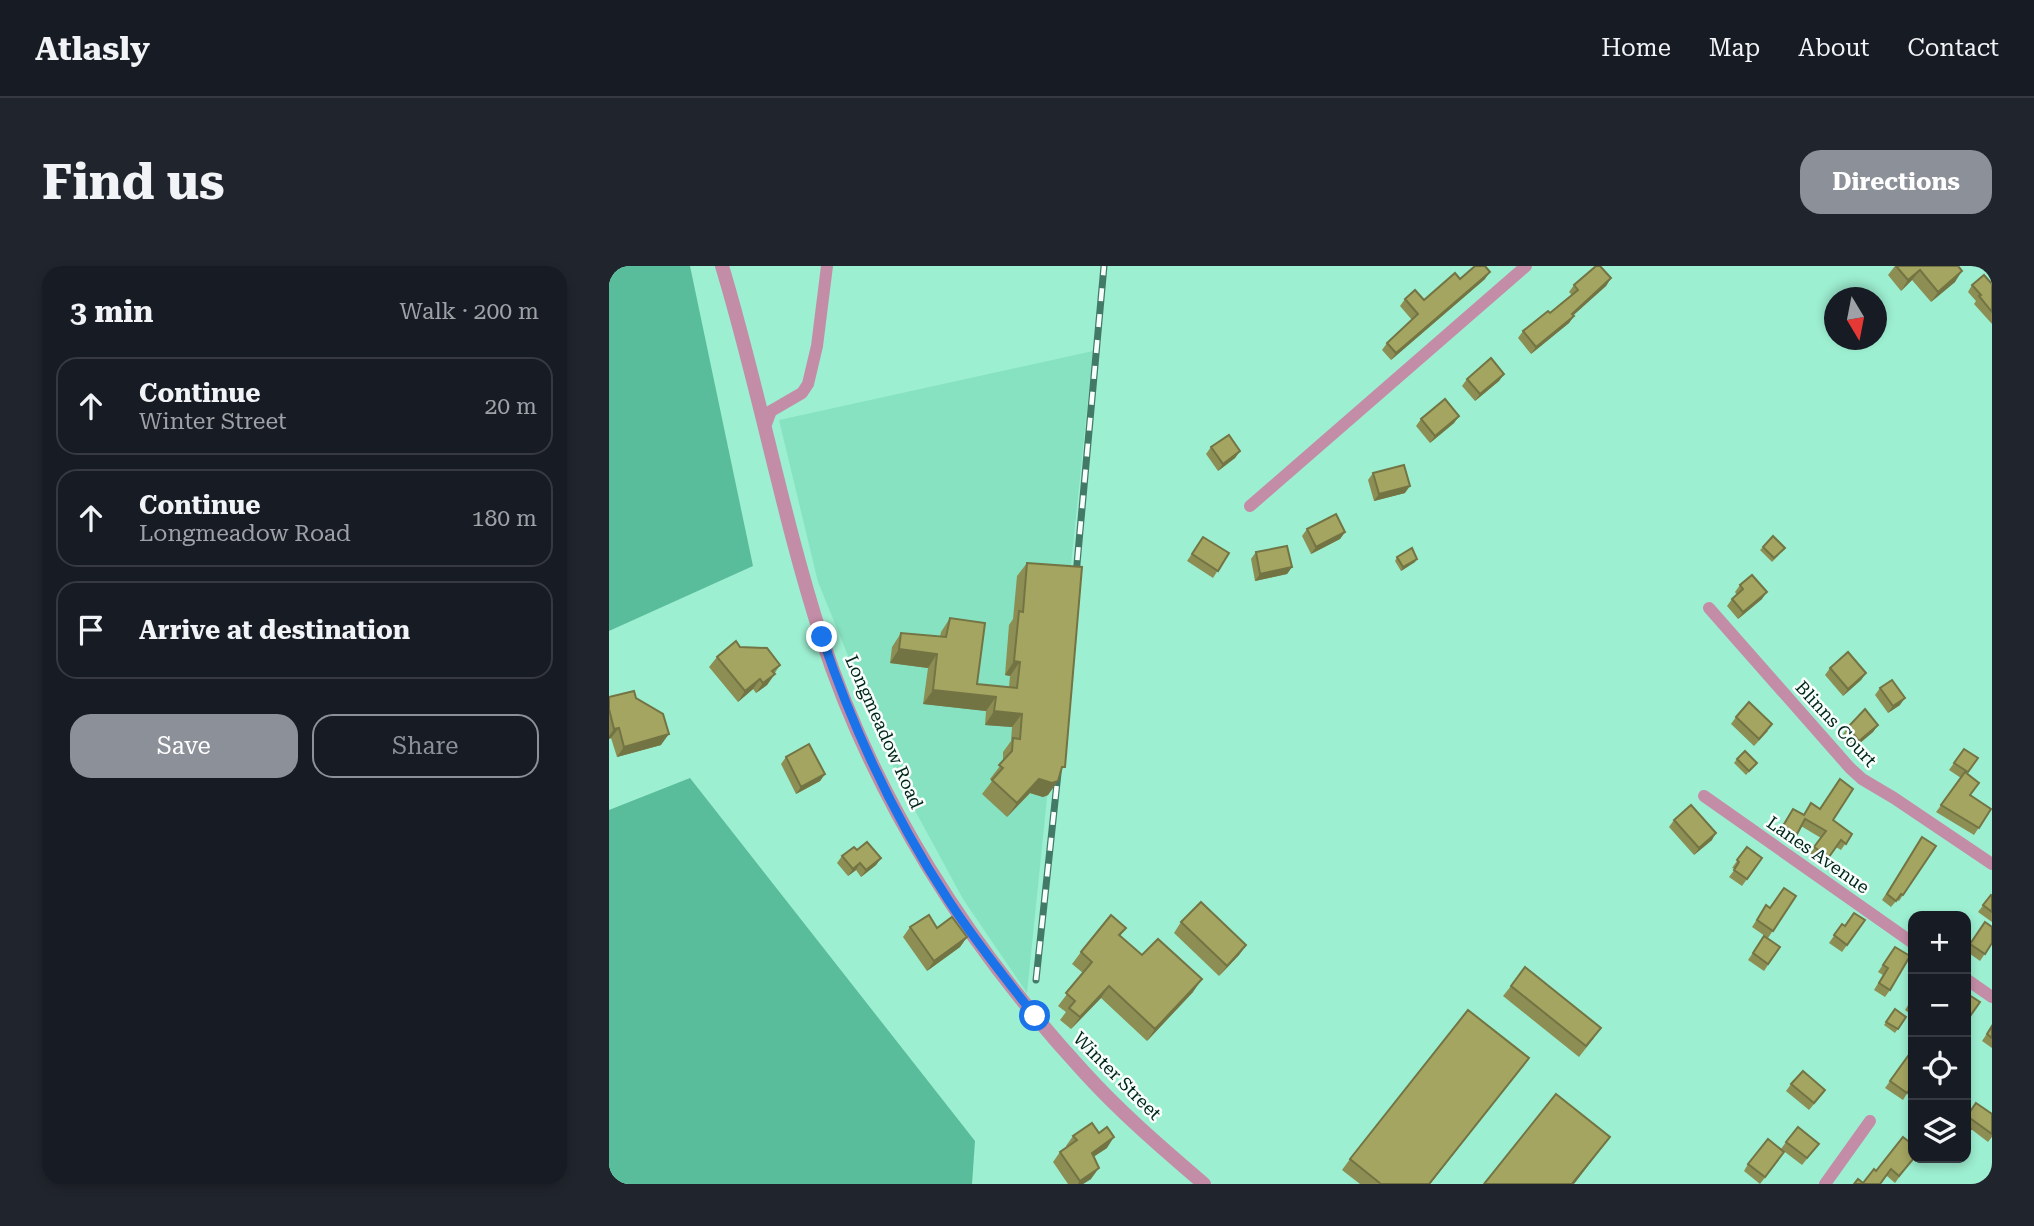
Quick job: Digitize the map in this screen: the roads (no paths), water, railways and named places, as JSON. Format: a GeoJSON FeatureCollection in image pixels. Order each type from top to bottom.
{"type":"FeatureCollection","features":[{"type":"Feature","properties":{"kind":"street","name":"Longmeadow Road"},"geometry":{"type":"LineString","coordinates":[[722,266],[787,520],[818,624],[857,730],[901,820],[932,875],[1011,986]]}},
{"type":"Feature","properties":{"kind":"street"},"geometry":{"type":"LineString","coordinates":[[765,427],[771,411],[801,393],[808,384],[817,346],[827,266]]}},
{"type":"Feature","properties":{"kind":"street"},"geometry":{"type":"LineString","coordinates":[[1250,506],[1526,266]]}},
{"type":"Feature","properties":{"kind":"street","name":"Blinns Court"},"geometry":{"type":"LineString","coordinates":[[1709,608],[1856,774],[1992,864]]}},
{"type":"Feature","properties":{"kind":"street","name":"Lanes Avenue"},"geometry":{"type":"LineString","coordinates":[[1704,796],[1908,939]]}},
{"type":"Feature","properties":{"kind":"street"},"geometry":{"type":"LineString","coordinates":[[1971,982],[1992,997]]}},
{"type":"Feature","properties":{"kind":"street","name":"Winter Street"},"geometry":{"type":"LineString","coordinates":[[1011,986],[1085,1073],[1133,1121],[1204,1184]]}},
{"type":"Feature","properties":{"kind":"street"},"geometry":{"type":"LineString","coordinates":[[1825,1184],[1870,1121]]}},
{"type":"Feature","properties":{"kind":"railway"},"geometry":{"type":"LineString","coordinates":[[1075,586],[1104,266]]}},
{"type":"Feature","properties":{"kind":"railway"},"geometry":{"type":"LineString","coordinates":[[1036,980],[1059,764]]}}]}
